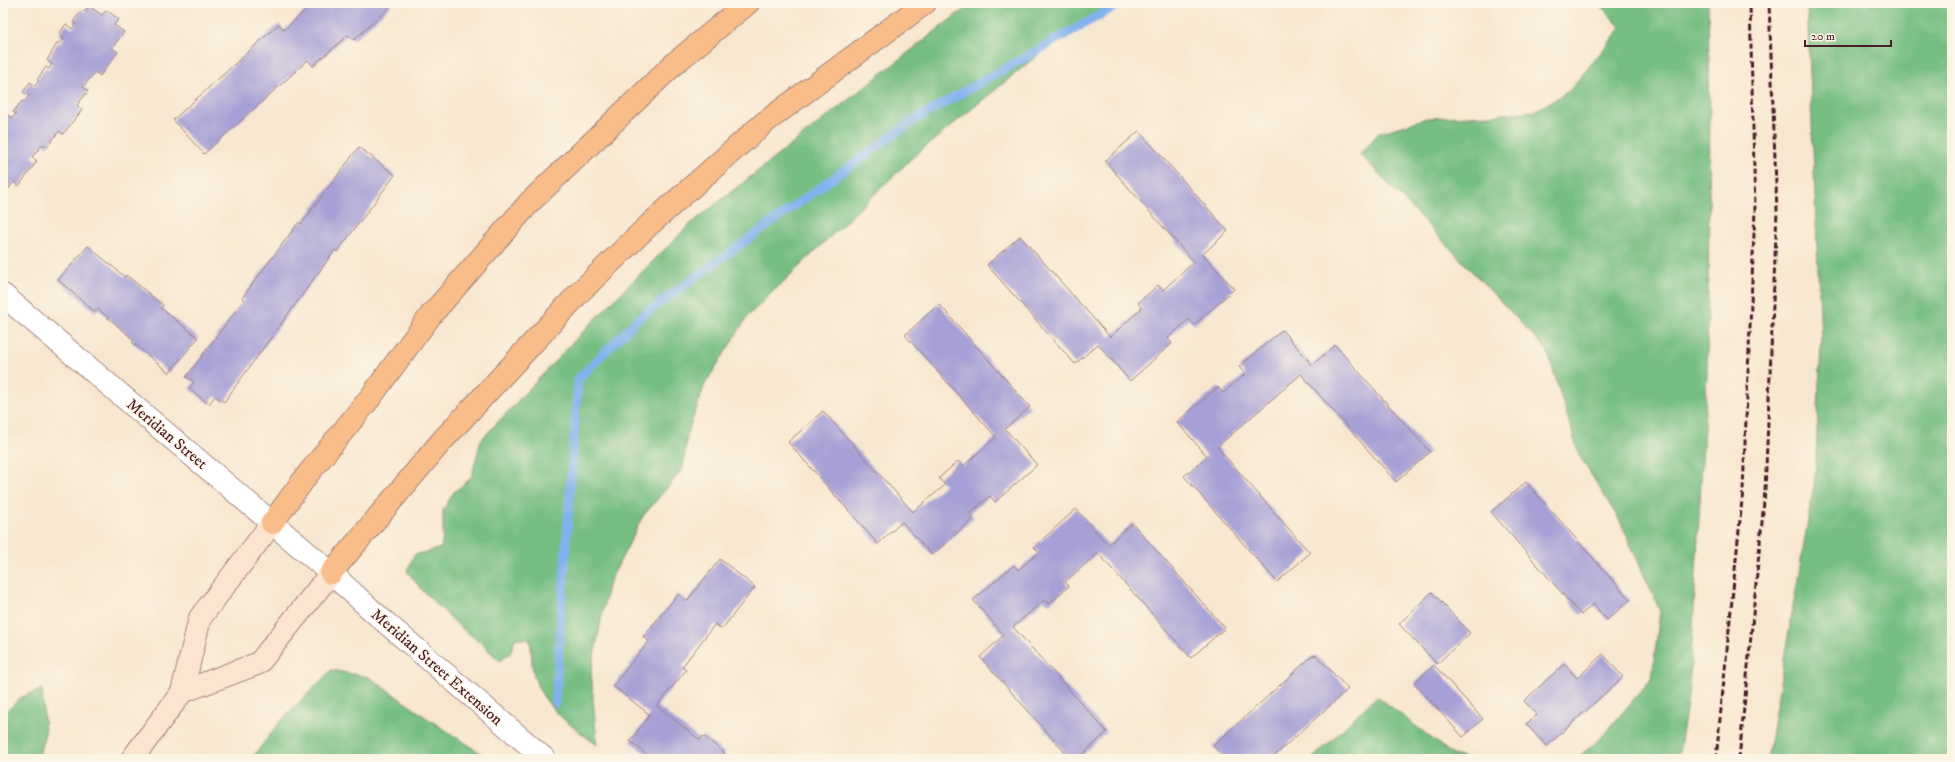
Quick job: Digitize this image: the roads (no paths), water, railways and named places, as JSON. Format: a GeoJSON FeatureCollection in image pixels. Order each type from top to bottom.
{"type":"FeatureCollection","features":[{"type":"Feature","properties":{"kind":"highway"},"geometry":{"type":"LineString","coordinates":[[272,523],[308,474],[370,398],[431,315],[530,202],[675,63],[748,3]]}},
{"type":"Feature","properties":{"kind":"highway"},"geometry":{"type":"LineString","coordinates":[[330,573],[440,443],[579,293],[617,256],[764,123],[925,3]]}},
{"type":"Feature","properties":{"kind":"main road"},"geometry":{"type":"LineString","coordinates":[[132,759],[182,692],[200,618],[272,523]]}},
{"type":"Feature","properties":{"kind":"main road"},"geometry":{"type":"LineString","coordinates":[[182,692],[259,663],[330,573]]}},
{"type":"Feature","properties":{"kind":"street","name":"Meridian Street"},"geometry":{"type":"LineString","coordinates":[[3,295],[330,573]]}},
{"type":"Feature","properties":{"kind":"street","name":"Meridian Street Extension"},"geometry":{"type":"LineString","coordinates":[[330,573],[545,759]]}},
{"type":"Feature","properties":{"kind":"waterway"},"geometry":{"type":"LineString","coordinates":[[555,703],[578,379],[640,317],[914,120],[1121,3]]}},
{"type":"Feature","properties":{"kind":"railway"},"geometry":{"type":"LineString","coordinates":[[1716,759],[1743,490],[1755,210],[1750,3]]}},
{"type":"Feature","properties":{"kind":"railway"},"geometry":{"type":"LineString","coordinates":[[1739,759],[1765,491],[1777,211],[1769,3]]}}]}
